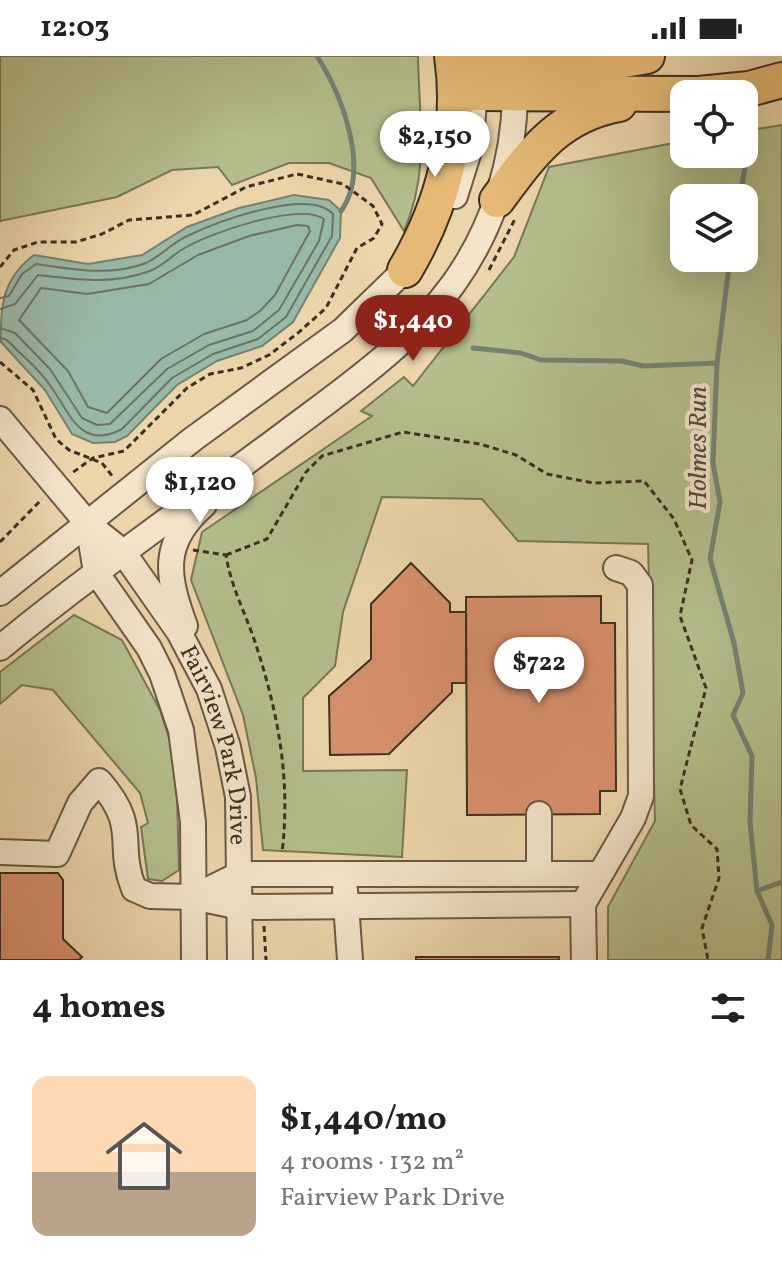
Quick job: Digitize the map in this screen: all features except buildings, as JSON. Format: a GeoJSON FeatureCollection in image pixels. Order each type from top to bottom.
{"type":"FeatureCollection","features":[{"type":"Feature","properties":{"kind":"highway"},"geometry":{"type":"LineString","coordinates":[[405,270],[438,208],[447,165],[456,81],[468,71],[647,56]]}},
{"type":"Feature","properties":{"kind":"highway"},"geometry":{"type":"LineString","coordinates":[[468,71],[515,95],[670,94]]}},
{"type":"Feature","properties":{"kind":"highway"},"geometry":{"type":"LineString","coordinates":[[758,87],[782,80]]}},
{"type":"Feature","properties":{"kind":"highway"},"geometry":{"type":"LineString","coordinates":[[497,200],[536,150],[590,109],[670,95]]}},
{"type":"Feature","properties":{"kind":"street"},"geometry":{"type":"LineString","coordinates":[[0,648],[96,572],[375,366],[427,317],[473,253],[497,200],[512,143],[515,95]]}},
{"type":"Feature","properties":{"kind":"street"},"geometry":{"type":"LineString","coordinates":[[0,593],[193,439],[343,330],[405,270]]}},
{"type":"Feature","properties":{"kind":"street","name":"Fairview Park Drive"},"geometry":{"type":"LineString","coordinates":[[0,419],[88,524],[123,552],[201,670],[221,721],[235,777],[240,960]]}},
{"type":"Feature","properties":{"kind":"street"},"geometry":{"type":"LineString","coordinates":[[201,670],[173,588],[170,574],[173,544],[193,514],[250,460]]}},
{"type":"Feature","properties":{"kind":"street","name":"Fairview Park Drive"},"geometry":{"type":"LineString","coordinates":[[88,524],[96,572],[149,648],[162,674],[181,730],[191,784],[194,960]]}},
{"type":"Feature","properties":{"kind":"street"},"geometry":{"type":"LineString","coordinates":[[584,960],[583,904],[597,874],[633,818],[641,796],[640,585],[631,573],[616,568]]}},
{"type":"Feature","properties":{"kind":"street"},"geometry":{"type":"LineString","coordinates":[[0,852],[57,854],[80,803],[99,781],[124,815],[129,878],[134,889],[150,896],[193,897],[240,907],[583,904]]}},
{"type":"Feature","properties":{"kind":"street"},"geometry":{"type":"LineString","coordinates":[[539,814],[539,873]]}},
{"type":"Feature","properties":{"kind":"street"},"geometry":{"type":"LineString","coordinates":[[193,897],[240,874],[597,874]]}},
{"type":"Feature","properties":{"kind":"street"},"geometry":{"type":"LineString","coordinates":[[344,875],[350,960]]}},
{"type":"Feature","properties":{"kind":"path"},"geometry":{"type":"LineString","coordinates":[[0,267],[14,250],[26,246],[76,242],[102,234],[129,220],[193,215],[246,187],[297,174],[343,184],[373,206],[382,224],[374,238],[357,248],[326,308],[269,355],[241,368],[210,374],[187,388],[124,451],[93,458],[57,486],[0,542]]}},
{"type":"Feature","properties":{"kind":"path"},"geometry":{"type":"LineString","coordinates":[[226,555],[267,539],[306,472],[322,456],[403,432],[480,444],[516,455],[547,474],[593,483],[644,481],[674,519],[692,560],[680,616],[706,688],[680,789],[691,825],[717,849],[719,878],[702,928],[708,960]]}},
{"type":"Feature","properties":{"kind":"green space"},"geometry":{"type":"Polygon","coordinates":[[[0,56],[418,56],[420,166],[412,209],[404,231],[371,178],[329,163],[289,163],[232,185],[218,167],[172,170],[117,197],[0,221],[0,56]]]}},
{"type":"Feature","properties":{"kind":"green space"},"geometry":{"type":"Polygon","coordinates":[[[782,125],[782,960],[608,960],[608,907],[655,821],[648,544],[518,541],[482,499],[382,497],[343,612],[335,666],[303,698],[303,771],[407,770],[402,857],[263,850],[256,778],[243,715],[191,580],[202,532],[372,416],[361,411],[404,377],[413,386],[514,257],[549,167],[670,144],[670,168],[758,168],[758,129],[782,125]]]}},
{"type":"Feature","properties":{"kind":"green space"},"geometry":{"type":"Polygon","coordinates":[[[74,615],[122,640],[160,710],[176,759],[179,870],[162,881],[148,879],[141,827],[148,823],[140,793],[53,690],[22,685],[0,704],[0,672],[74,615]]]}},
{"type":"Feature","properties":{"kind":"water"},"geometry":{"type":"Polygon","coordinates":[[[294,195],[329,200],[341,211],[340,238],[293,322],[262,346],[217,361],[177,385],[127,436],[115,442],[93,443],[72,434],[45,390],[1,342],[1,316],[6,293],[16,273],[34,255],[88,264],[142,255],[187,227],[239,208],[294,195]]]}},
{"type":"Feature","properties":{"kind":"waterway"},"geometry":{"type":"LineString","coordinates":[[317,56],[336,91],[350,133],[353,175],[350,194],[341,211]]}},
{"type":"Feature","properties":{"kind":"waterway","name":"Holmes Run"},"geometry":{"type":"LineString","coordinates":[[742,184],[745,168]]}},
{"type":"Feature","properties":{"kind":"waterway","name":"Holmes Run"},"geometry":{"type":"LineString","coordinates":[[728,272],[717,363],[713,463],[720,502],[710,559],[734,643],[743,693],[733,715],[752,756],[750,822],[757,891],[772,925],[768,960]]}},
{"type":"Feature","properties":{"kind":"waterway"},"geometry":{"type":"LineString","coordinates":[[473,348],[521,353],[541,360],[622,361],[643,366],[717,363]]}},
{"type":"Feature","properties":{"kind":"waterway"},"geometry":{"type":"LineString","coordinates":[[757,891],[782,882]]}}]}
